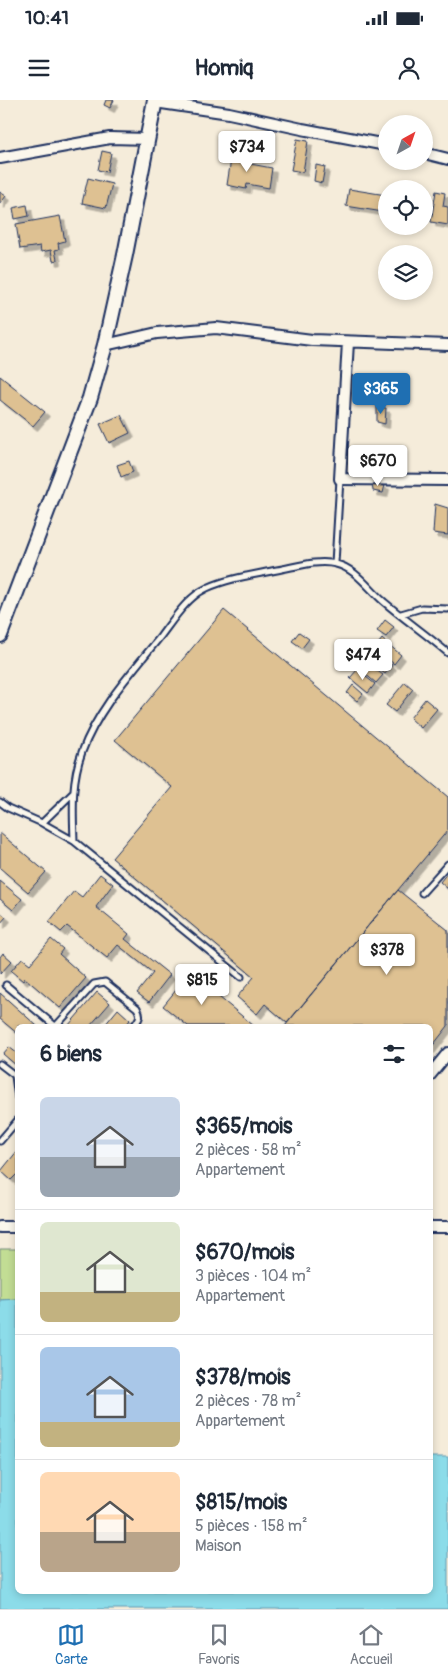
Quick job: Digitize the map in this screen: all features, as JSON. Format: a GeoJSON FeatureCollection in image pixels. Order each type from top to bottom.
{"type":"FeatureCollection","features":[{"type":"Feature","properties":{"kind":"street"},"geometry":{"type":"LineString","coordinates":[[0,635],[90,398],[118,291],[155,101],[229,113],[378,143]]}},
{"type":"Feature","properties":{"kind":"street"},"geometry":{"type":"LineString","coordinates":[[0,158],[110,138],[149,139]]}},
{"type":"Feature","properties":{"kind":"street"},"geometry":{"type":"LineString","coordinates":[[433,155],[448,159]]}},
{"type":"Feature","properties":{"kind":"street"},"geometry":{"type":"LineString","coordinates":[[105,345],[157,334],[216,328],[312,340],[448,345]]}},
{"type":"Feature","properties":{"kind":"street"},"geometry":{"type":"LineString","coordinates":[[348,342],[340,479],[448,480]]}},
{"type":"Feature","properties":{"kind":"street"},"geometry":{"type":"LineString","coordinates":[[433,1071],[448,1053]]}},
{"type":"Feature","properties":{"kind":"street"},"geometry":{"type":"LineString","coordinates":[[0,1227],[15,1227]]}},
{"type":"Feature","properties":{"kind":"street"},"geometry":{"type":"LineString","coordinates":[[433,1228],[448,1227]]}},
{"type":"Feature","properties":{"kind":"lane"},"geometry":{"type":"LineString","coordinates":[[335,563],[340,479]]}},
{"type":"Feature","properties":{"kind":"lane"},"geometry":{"type":"LineString","coordinates":[[74,842],[72,794],[81,753],[90,732],[116,692],[190,600],[206,589],[235,579],[303,565],[320,562],[335,563],[345,567],[448,653]]}},
{"type":"Feature","properties":{"kind":"lane"},"geometry":{"type":"LineString","coordinates":[[401,614],[422,608],[448,609]]}},
{"type":"Feature","properties":{"kind":"lane"},"geometry":{"type":"LineString","coordinates":[[42,824],[72,794]]}},
{"type":"Feature","properties":{"kind":"lane"},"geometry":{"type":"LineString","coordinates":[[0,802],[74,842],[241,977]]}},
{"type":"Feature","properties":{"kind":"lane"},"geometry":{"type":"LineString","coordinates":[[422,893],[448,864]]}},
{"type":"Feature","properties":{"kind":"lane"},"geometry":{"type":"LineString","coordinates":[[58,1024],[94,984],[98,982],[105,982],[137,1008],[140,1017],[135,1024]]}},
{"type":"Feature","properties":{"kind":"lane"},"geometry":{"type":"LineString","coordinates":[[6,986],[54,1024]]}},
{"type":"Feature","properties":{"kind":"lane"},"geometry":{"type":"LineString","coordinates":[[0,1064],[15,1074]]}},
{"type":"Feature","properties":{"kind":"lane"},"geometry":{"type":"LineString","coordinates":[[0,1141],[15,1124]]}},
{"type":"Feature","properties":{"kind":"green space"},"geometry":{"type":"Polygon","coordinates":[[[0,1249],[15,1249],[15,1299],[0,1300],[0,1249]]]}},
{"type":"Feature","properties":{"kind":"water"},"geometry":{"type":"Polygon","coordinates":[[[15,1299],[15,1594],[433,1594],[433,1457],[448,1457],[448,1609],[0,1609],[0,1300],[15,1299]]]}},
{"type":"Feature","properties":{"kind":"building"},"geometry":{"type":"Polygon","coordinates":[[[106,100],[114,100],[110,108],[104,105],[106,100]]]}},
{"type":"Feature","properties":{"kind":"building"},"geometry":{"type":"Polygon","coordinates":[[[297,139],[308,141],[303,172],[291,170],[297,139]]]}},
{"type":"Feature","properties":{"kind":"building"},"geometry":{"type":"Polygon","coordinates":[[[233,146],[242,148],[240,162],[272,168],[269,188],[247,184],[246,189],[227,185],[233,146]]]}},
{"type":"Feature","properties":{"kind":"building"},"geometry":{"type":"Polygon","coordinates":[[[102,151],[111,153],[107,172],[98,170],[102,151]]]}},
{"type":"Feature","properties":{"kind":"building"},"geometry":{"type":"Polygon","coordinates":[[[316,165],[325,167],[322,183],[314,181],[316,165]]]}},
{"type":"Feature","properties":{"kind":"building"},"geometry":{"type":"Polygon","coordinates":[[[88,178],[112,184],[106,208],[82,203],[88,178]]]}},
{"type":"Feature","properties":{"kind":"building"},"geometry":{"type":"Polygon","coordinates":[[[349,189],[378,194],[378,211],[346,206],[349,189]]]}},
{"type":"Feature","properties":{"kind":"building"},"geometry":{"type":"Polygon","coordinates":[[[436,191],[445,193],[443,206],[448,207],[448,225],[433,222],[436,191]]]}},
{"type":"Feature","properties":{"kind":"building"},"geometry":{"type":"Polygon","coordinates":[[[0,192],[6,196],[0,204],[0,192]]]}},
{"type":"Feature","properties":{"kind":"building"},"geometry":{"type":"Polygon","coordinates":[[[27,205],[29,216],[15,219],[13,208],[27,205]]]}},
{"type":"Feature","properties":{"kind":"building"},"geometry":{"type":"Polygon","coordinates":[[[60,216],[65,241],[58,243],[59,249],[55,250],[57,260],[53,261],[51,250],[41,252],[40,246],[20,249],[16,224],[60,216]]]}},
{"type":"Feature","properties":{"kind":"building"},"geometry":{"type":"Polygon","coordinates":[[[0,376],[45,412],[33,426],[0,400],[0,376]]]}},
{"type":"Feature","properties":{"kind":"building"},"geometry":{"type":"Polygon","coordinates":[[[377,407],[386,408],[385,424],[377,422],[377,407]]]}},
{"type":"Feature","properties":{"kind":"building"},"geometry":{"type":"Polygon","coordinates":[[[121,415],[130,433],[109,443],[100,424],[121,415]]]}},
{"type":"Feature","properties":{"kind":"building"},"geometry":{"type":"Polygon","coordinates":[[[129,461],[133,472],[121,477],[117,465],[129,461]]]}},
{"type":"Feature","properties":{"kind":"building"},"geometry":{"type":"Polygon","coordinates":[[[372,481],[385,485],[383,493],[373,491],[372,481]]]}},
{"type":"Feature","properties":{"kind":"building"},"geometry":{"type":"Polygon","coordinates":[[[435,504],[448,508],[448,535],[433,533],[435,504]]]}},
{"type":"Feature","properties":{"kind":"building"},"geometry":{"type":"Polygon","coordinates":[[[224,610],[448,797],[448,830],[287,1023],[265,1004],[257,1014],[237,997],[254,977],[112,858],[172,787],[115,740],[224,610]]]}},
{"type":"Feature","properties":{"kind":"building"},"geometry":{"type":"Polygon","coordinates":[[[385,620],[394,627],[386,637],[377,631],[385,620]]]}},
{"type":"Feature","properties":{"kind":"building"},"geometry":{"type":"Polygon","coordinates":[[[299,632],[309,639],[302,648],[292,641],[299,632]]]}},
{"type":"Feature","properties":{"kind":"building"},"geometry":{"type":"Polygon","coordinates":[[[382,639],[401,655],[394,664],[375,648],[382,639]]]}},
{"type":"Feature","properties":{"kind":"building"},"geometry":{"type":"Polygon","coordinates":[[[373,650],[392,665],[385,674],[366,658],[373,650]]]}},
{"type":"Feature","properties":{"kind":"building"},"geometry":{"type":"Polygon","coordinates":[[[364,661],[383,675],[376,683],[358,668],[364,661]]]}},
{"type":"Feature","properties":{"kind":"building"},"geometry":{"type":"Polygon","coordinates":[[[357,670],[375,684],[368,693],[350,678],[357,670]]]}},
{"type":"Feature","properties":{"kind":"building"},"geometry":{"type":"Polygon","coordinates":[[[405,682],[413,689],[395,712],[386,705],[405,682]]]}},
{"type":"Feature","properties":{"kind":"building"},"geometry":{"type":"Polygon","coordinates":[[[353,685],[363,694],[357,701],[347,693],[353,685]]]}},
{"type":"Feature","properties":{"kind":"building"},"geometry":{"type":"Polygon","coordinates":[[[425,699],[437,709],[421,728],[410,718],[425,699]]]}},
{"type":"Feature","properties":{"kind":"building"},"geometry":{"type":"Polygon","coordinates":[[[0,833],[46,872],[28,892],[0,868],[0,833]]]}},
{"type":"Feature","properties":{"kind":"building"},"geometry":{"type":"Polygon","coordinates":[[[448,872],[448,889],[440,882],[448,872]]]}},
{"type":"Feature","properties":{"kind":"building"},"geometry":{"type":"Polygon","coordinates":[[[100,874],[113,884],[96,907],[129,934],[125,939],[170,975],[149,1002],[137,993],[153,973],[118,945],[107,958],[67,926],[61,932],[49,922],[74,891],[82,897],[100,874]]]}},
{"type":"Feature","properties":{"kind":"building"},"geometry":{"type":"Polygon","coordinates":[[[0,881],[22,899],[13,910],[0,899],[0,881]]]}},
{"type":"Feature","properties":{"kind":"building"},"geometry":{"type":"Polygon","coordinates":[[[398,890],[448,930],[448,1026],[433,1045],[433,1024],[287,1024],[398,890]]]}},
{"type":"Feature","properties":{"kind":"building"},"geometry":{"type":"Polygon","coordinates":[[[0,912],[6,917],[0,924],[0,912]]]}},
{"type":"Feature","properties":{"kind":"building"},"geometry":{"type":"Polygon","coordinates":[[[51,939],[63,949],[59,954],[86,978],[60,1008],[25,978],[23,981],[11,971],[22,958],[30,964],[51,939]]]}},
{"type":"Feature","properties":{"kind":"building"},"geometry":{"type":"Polygon","coordinates":[[[3,953],[12,961],[0,974],[0,957],[3,953]]]}},
{"type":"Feature","properties":{"kind":"building"},"geometry":{"type":"Polygon","coordinates":[[[190,973],[252,1024],[186,1024],[163,1006],[190,973]]]}},
{"type":"Feature","properties":{"kind":"building"},"geometry":{"type":"Polygon","coordinates":[[[97,992],[110,1003],[92,1024],[70,1024],[97,992]]]}},
{"type":"Feature","properties":{"kind":"building"},"geometry":{"type":"Polygon","coordinates":[[[0,993],[35,1024],[15,1024],[15,1032],[0,1019],[0,993]]]}},
{"type":"Feature","properties":{"kind":"building"},"geometry":{"type":"Polygon","coordinates":[[[118,1009],[130,1020],[127,1024],[106,1024],[118,1009]]]}},
{"type":"Feature","properties":{"kind":"building"},"geometry":{"type":"Polygon","coordinates":[[[9,1047],[15,1052],[15,1064],[3,1054],[9,1047]]]}},
{"type":"Feature","properties":{"kind":"building"},"geometry":{"type":"Polygon","coordinates":[[[15,1154],[15,1176],[11,1180],[1,1171],[15,1154]]]}}]}
